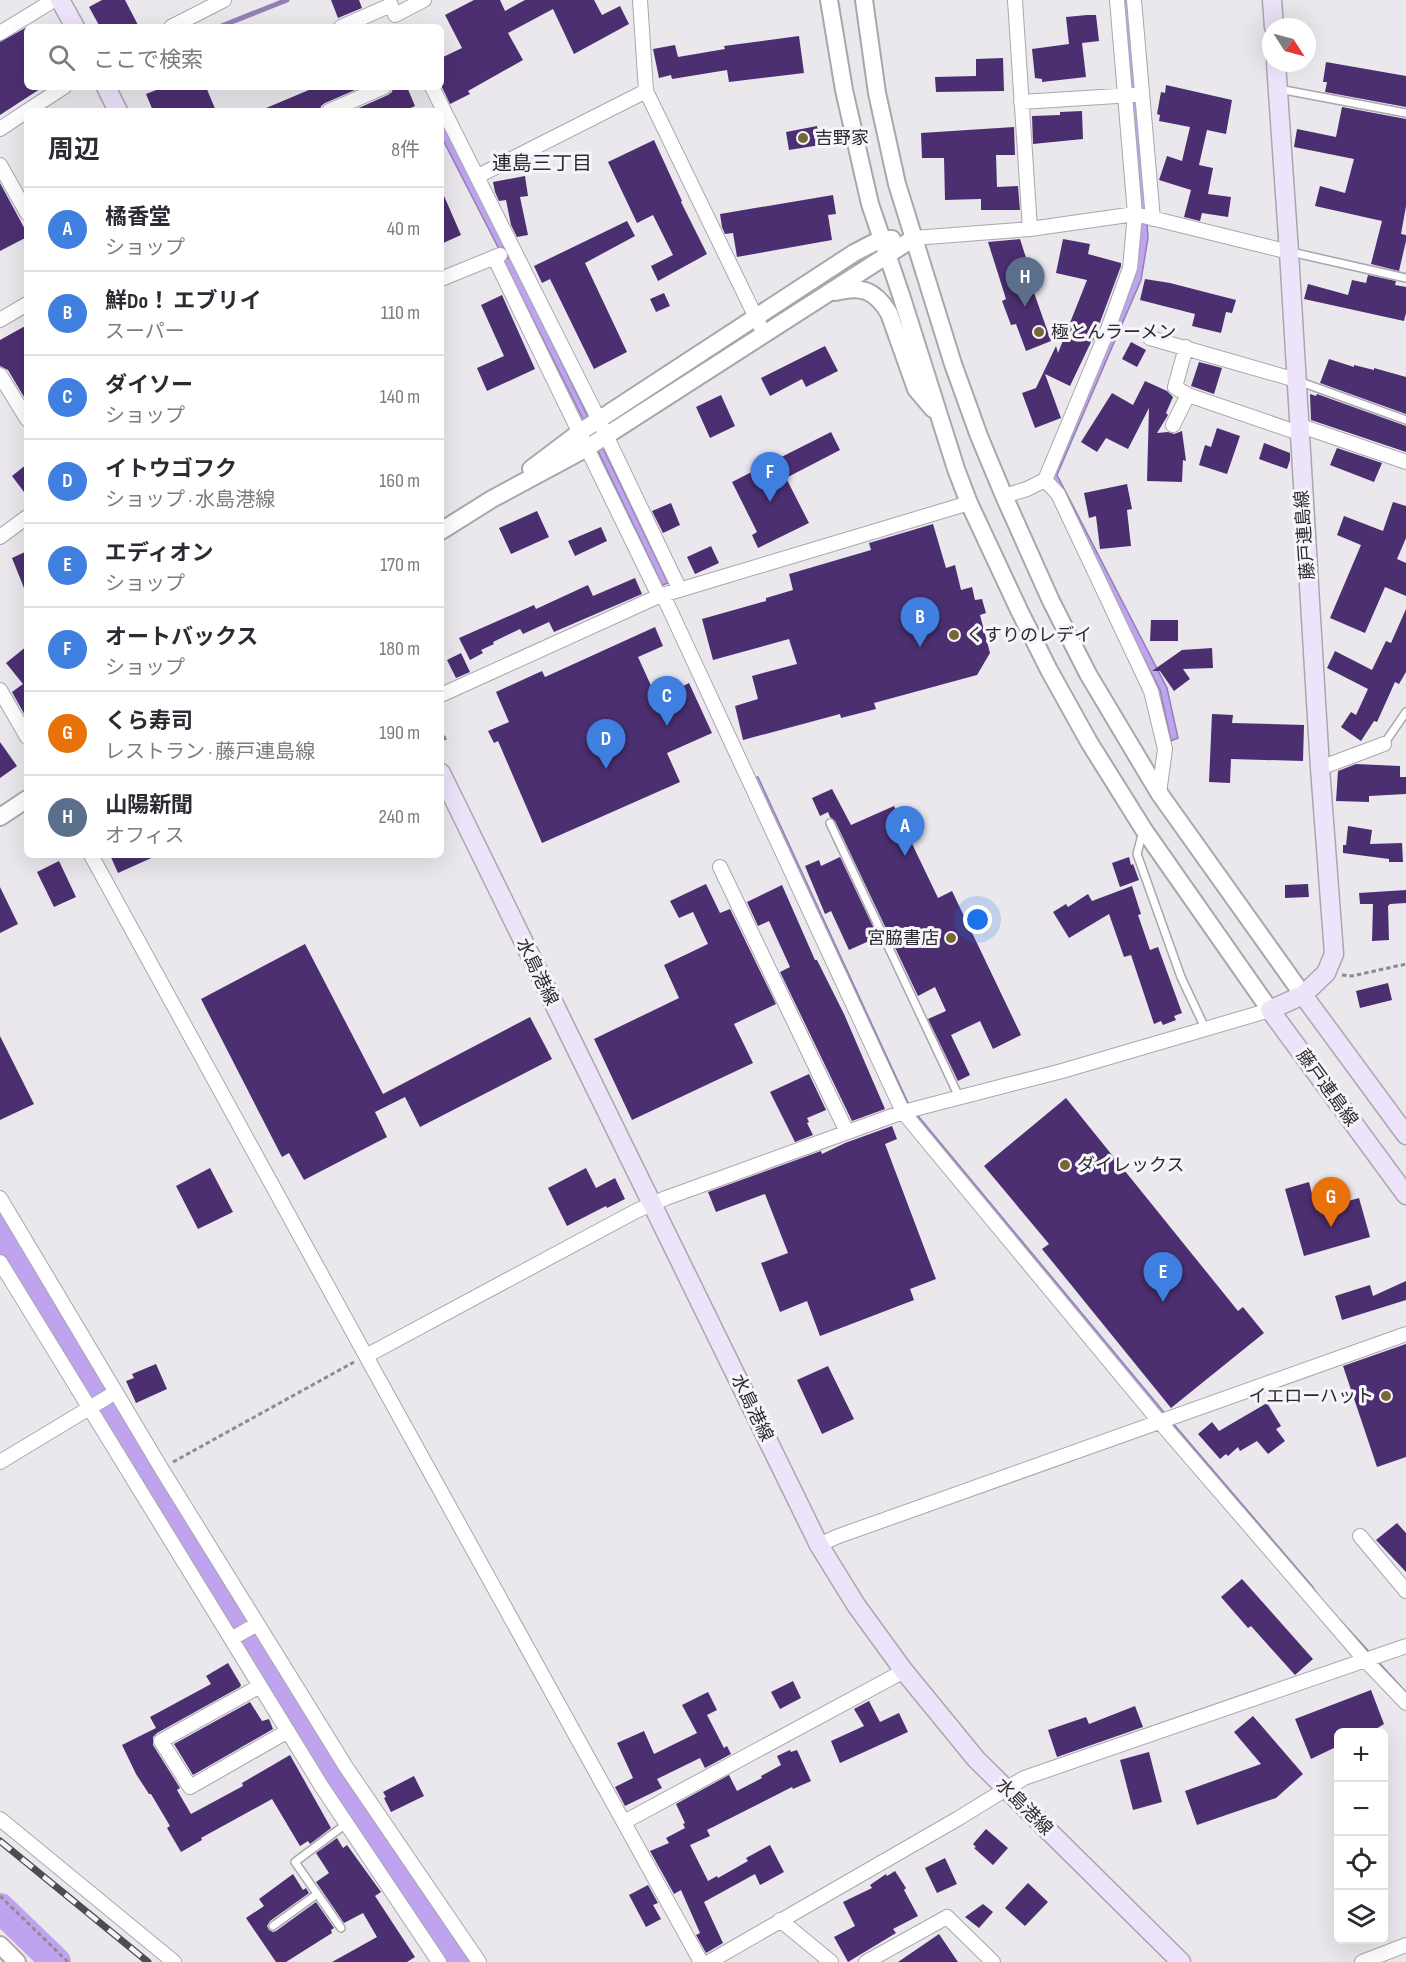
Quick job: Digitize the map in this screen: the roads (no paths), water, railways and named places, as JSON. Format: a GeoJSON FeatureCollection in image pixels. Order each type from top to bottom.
{"type":"FeatureCollection","features":[{"type":"Feature","properties":{"kind":"main road"},"geometry":{"type":"LineString","coordinates":[[60,0],[73,24]]}},
{"type":"Feature","properties":{"kind":"main road"},"geometry":{"type":"LineString","coordinates":[[1272,0],[1273,18]]}},
{"type":"Feature","properties":{"kind":"main road","name":"藤戸連島線"},"geometry":{"type":"LineString","coordinates":[[1276,72],[1320,768],[1334,954],[1326,973],[1304,995],[1270,1011],[1406,1195]]}},
{"type":"Feature","properties":{"kind":"main road"},"geometry":{"type":"LineString","coordinates":[[108,90],[116,108]]}},
{"type":"Feature","properties":{"kind":"main road","name":"水島港線"},"geometry":{"type":"LineString","coordinates":[[444,779],[819,1545],[856,1605],[904,1671],[976,1759],[1181,1962]]}},
{"type":"Feature","properties":{"kind":"main road","name":"藤戸連島線"},"geometry":{"type":"LineString","coordinates":[[1304,995],[1406,1135]]}},
{"type":"Feature","properties":{"kind":"street"},"geometry":{"type":"LineString","coordinates":[[0,33],[54,0]]}},
{"type":"Feature","properties":{"kind":"street"},"geometry":{"type":"LineString","coordinates":[[350,24],[424,0]]}},
{"type":"Feature","properties":{"kind":"street"},"geometry":{"type":"LineString","coordinates":[[640,0],[646,91],[764,334]]}},
{"type":"Feature","properties":{"kind":"street"},"geometry":{"type":"LineString","coordinates":[[366,1356],[651,1205],[908,1111],[1087,1064],[1270,1011],[1144,830],[1089,742],[1049,670],[969,503],[870,204],[844,90],[830,0]]}},
{"type":"Feature","properties":{"kind":"street"},"geometry":{"type":"LineString","coordinates":[[864,0],[877,93],[897,184],[953,364],[1004,496],[1051,601],[1088,674],[1159,793],[1304,995]]}},
{"type":"Feature","properties":{"kind":"street"},"geometry":{"type":"LineString","coordinates":[[1015,0],[1030,229]]}},
{"type":"Feature","properties":{"kind":"street"},"geometry":{"type":"LineString","coordinates":[[1117,0],[1152,219]]}},
{"type":"Feature","properties":{"kind":"street"},"geometry":{"type":"LineString","coordinates":[[1004,496],[1027,489],[1045,480],[1108,329],[1130,268],[1135,214],[1134,0]]}},
{"type":"Feature","properties":{"kind":"street"},"geometry":{"type":"LineString","coordinates":[[176,24],[215,2]]}},
{"type":"Feature","properties":{"kind":"street"},"geometry":{"type":"LineString","coordinates":[[32,108],[59,90]]}},
{"type":"Feature","properties":{"kind":"street"},"geometry":{"type":"LineString","coordinates":[[335,108],[377,90]]}},
{"type":"Feature","properties":{"kind":"street"},"geometry":{"type":"LineString","coordinates":[[434,90],[443,108]]}},
{"type":"Feature","properties":{"kind":"street"},"geometry":{"type":"LineString","coordinates":[[478,176],[646,91]]}},
{"type":"Feature","properties":{"kind":"street"},"geometry":{"type":"LineString","coordinates":[[1022,102],[1133,95]]}},
{"type":"Feature","properties":{"kind":"street"},"geometry":{"type":"LineString","coordinates":[[444,110],[513,249],[661,595],[908,1111],[1162,1420],[1406,1703]]}},
{"type":"Feature","properties":{"kind":"street"},"geometry":{"type":"LineString","coordinates":[[0,129],[24,113]]}},
{"type":"Feature","properties":{"kind":"street"},"geometry":{"type":"LineString","coordinates":[[0,165],[24,208]]}},
{"type":"Feature","properties":{"kind":"street"},"geometry":{"type":"LineString","coordinates":[[492,499],[589,426],[854,253],[914,238],[1030,229],[1135,214],[1289,252]]}},
{"type":"Feature","properties":{"kind":"street"},"geometry":{"type":"LineString","coordinates":[[444,529],[492,499],[597,442],[826,294],[884,247]]}},
{"type":"Feature","properties":{"kind":"street"},"geometry":{"type":"LineString","coordinates":[[444,278],[513,249]]}},
{"type":"Feature","properties":{"kind":"street"},"geometry":{"type":"LineString","coordinates":[[494,257],[680,590]]}},
{"type":"Feature","properties":{"kind":"street"},"geometry":{"type":"LineString","coordinates":[[826,294],[850,288],[866,290],[883,302],[890,313],[916,389],[938,414]]}},
{"type":"Feature","properties":{"kind":"street"},"geometry":{"type":"LineString","coordinates":[[0,320],[24,305]]}},
{"type":"Feature","properties":{"kind":"street"},"geometry":{"type":"LineString","coordinates":[[1150,338],[1296,380]]}},
{"type":"Feature","properties":{"kind":"street"},"geometry":{"type":"LineString","coordinates":[[1186,347],[1175,387],[1188,395],[1406,462]]}},
{"type":"Feature","properties":{"kind":"street"},"geometry":{"type":"LineString","coordinates":[[0,375],[24,414]]}},
{"type":"Feature","properties":{"kind":"street"},"geometry":{"type":"LineString","coordinates":[[1173,424],[1188,395]]}},
{"type":"Feature","properties":{"kind":"street"},"geometry":{"type":"LineString","coordinates":[[1045,480],[1058,494],[1151,691],[1165,749],[1159,793]]}},
{"type":"Feature","properties":{"kind":"street"},"geometry":{"type":"LineString","coordinates":[[444,694],[661,595],[969,503]]}},
{"type":"Feature","properties":{"kind":"street"},"geometry":{"type":"LineString","coordinates":[[0,537],[24,520]]}},
{"type":"Feature","properties":{"kind":"street"},"geometry":{"type":"LineString","coordinates":[[0,690],[24,732]]}},
{"type":"Feature","properties":{"kind":"street"},"geometry":{"type":"LineString","coordinates":[[1320,768],[1384,744]]}},
{"type":"Feature","properties":{"kind":"street"},"geometry":{"type":"LineString","coordinates":[[0,817],[24,801]]}},
{"type":"Feature","properties":{"kind":"street"},"geometry":{"type":"LineString","coordinates":[[94,858],[701,1962]]}},
{"type":"Feature","properties":{"kind":"street"},"geometry":{"type":"LineString","coordinates":[[720,867],[847,1132]]}},
{"type":"Feature","properties":{"kind":"street"},"geometry":{"type":"LineString","coordinates":[[0,1197],[114,1394],[255,1625],[346,1767],[479,1962]]}},
{"type":"Feature","properties":{"kind":"street"},"geometry":{"type":"LineString","coordinates":[[0,1262],[92,1407],[346,1824],[439,1962]]}},
{"type":"Feature","properties":{"kind":"street"},"geometry":{"type":"LineString","coordinates":[[819,1545],[1406,1334]]}},
{"type":"Feature","properties":{"kind":"street"},"geometry":{"type":"LineString","coordinates":[[0,1462],[114,1394]]}},
{"type":"Feature","properties":{"kind":"street"},"geometry":{"type":"LineString","coordinates":[[1359,1536],[1406,1591]]}},
{"type":"Feature","properties":{"kind":"street"},"geometry":{"type":"LineString","coordinates":[[233,1638],[255,1625]]}},
{"type":"Feature","properties":{"kind":"street"},"geometry":{"type":"LineString","coordinates":[[709,1962],[1024,1778],[1406,1646]]}},
{"type":"Feature","properties":{"kind":"street"},"geometry":{"type":"LineString","coordinates":[[624,1822],[904,1671]]}},
{"type":"Feature","properties":{"kind":"street"},"geometry":{"type":"LineString","coordinates":[[260,1686],[161,1741],[190,1787],[288,1731]]}},
{"type":"Feature","properties":{"kind":"street"},"geometry":{"type":"LineString","coordinates":[[0,1819],[174,1962]]}},
{"type":"Feature","properties":{"kind":"street"},"geometry":{"type":"LineString","coordinates":[[866,1962],[947,1917],[993,1962]]}},
{"type":"Feature","properties":{"kind":"street"},"geometry":{"type":"LineString","coordinates":[[780,1920],[831,1962]]}},
{"type":"Feature","properties":{"kind":"street"},"geometry":{"type":"LineString","coordinates":[[1362,1962],[1406,1945]]}},
{"type":"Feature","properties":{"kind":"street"},"geometry":{"type":"LineString","coordinates":[[0,1946],[17,1962]]}},
{"type":"Feature","properties":{"kind":"lane"},"geometry":{"type":"LineString","coordinates":[[1277,89],[1406,113]]}},
{"type":"Feature","properties":{"kind":"lane"},"geometry":{"type":"LineString","coordinates":[[1289,252],[1406,278]]}},
{"type":"Feature","properties":{"kind":"lane"},"geometry":{"type":"LineString","coordinates":[[1296,380],[1406,420]]}},
{"type":"Feature","properties":{"kind":"lane"},"geometry":{"type":"LineString","coordinates":[[1384,744],[1406,712]]}},
{"type":"Feature","properties":{"kind":"lane"},"geometry":{"type":"LineString","coordinates":[[830,824],[960,1099]]}},
{"type":"Feature","properties":{"kind":"lane"},"geometry":{"type":"LineString","coordinates":[[1144,830],[1137,854],[1181,977],[1205,1028]]}},
{"type":"Feature","properties":{"kind":"lane"},"geometry":{"type":"LineString","coordinates":[[341,1928],[295,1862],[346,1824]]}},
{"type":"Feature","properties":{"kind":"lane"},"geometry":{"type":"LineString","coordinates":[[273,1926],[317,1894]]}},
{"type":"Feature","properties":{"kind":"waterway"},"geometry":{"type":"LineString","coordinates":[[227,24],[287,0]]}},
{"type":"Feature","properties":{"kind":"waterway"},"geometry":{"type":"LineString","coordinates":[[0,1228],[303,1723],[463,1962]]}},
{"type":"Feature","properties":{"kind":"waterway"},"geometry":{"type":"LineString","coordinates":[[0,1244],[296,1728],[345,1805],[452,1962]]}},
{"type":"Feature","properties":{"kind":"waterway"},"geometry":{"type":"LineString","coordinates":[[0,1908],[56,1962]]}},
{"type":"Feature","properties":{"kind":"railway"},"geometry":{"type":"LineString","coordinates":[[0,1841],[148,1962]]}},
{"type":"Feature","properties":{"kind":"place","name":"吉野家"},"geometry":{"type":"Point","coordinates":[803,138]}},
{"type":"Feature","properties":{"kind":"place","name":"山陽新聞"},"geometry":{"type":"Point","coordinates":[1025,307]}},
{"type":"Feature","properties":{"kind":"place","name":"極とんラーメン"},"geometry":{"type":"Point","coordinates":[1039,332]}},
{"type":"Feature","properties":{"kind":"place","name":"オートバックス"},"geometry":{"type":"Point","coordinates":[770,502]}},
{"type":"Feature","properties":{"kind":"place","name":"くすりのレデイ"},"geometry":{"type":"Point","coordinates":[954,635]}},
{"type":"Feature","properties":{"kind":"place","name":"鮮Do！ エブリイ"},"geometry":{"type":"Point","coordinates":[920,647]}},
{"type":"Feature","properties":{"kind":"place","name":"ダイソー"},"geometry":{"type":"Point","coordinates":[667,726]}},
{"type":"Feature","properties":{"kind":"place","name":"イトウゴフク"},"geometry":{"type":"Point","coordinates":[606,769]}},
{"type":"Feature","properties":{"kind":"place","name":"橘香堂"},"geometry":{"type":"Point","coordinates":[905,856]}},
{"type":"Feature","properties":{"kind":"place","name":"宮脇書店"},"geometry":{"type":"Point","coordinates":[951,938]}},
{"type":"Feature","properties":{"kind":"place","name":"ダイレックス"},"geometry":{"type":"Point","coordinates":[1065,1165]}},
{"type":"Feature","properties":{"kind":"place","name":"くら寿司"},"geometry":{"type":"Point","coordinates":[1331,1227]}},
{"type":"Feature","properties":{"kind":"place","name":"エディオン"},"geometry":{"type":"Point","coordinates":[1163,1302]}},
{"type":"Feature","properties":{"kind":"place","name":"イエローハット"},"geometry":{"type":"Point","coordinates":[1386,1396]}},
{"type":"Feature","properties":{"kind":"district","name":"連島三丁目"},"geometry":{"type":"Point","coordinates":[542,164]}}]}
